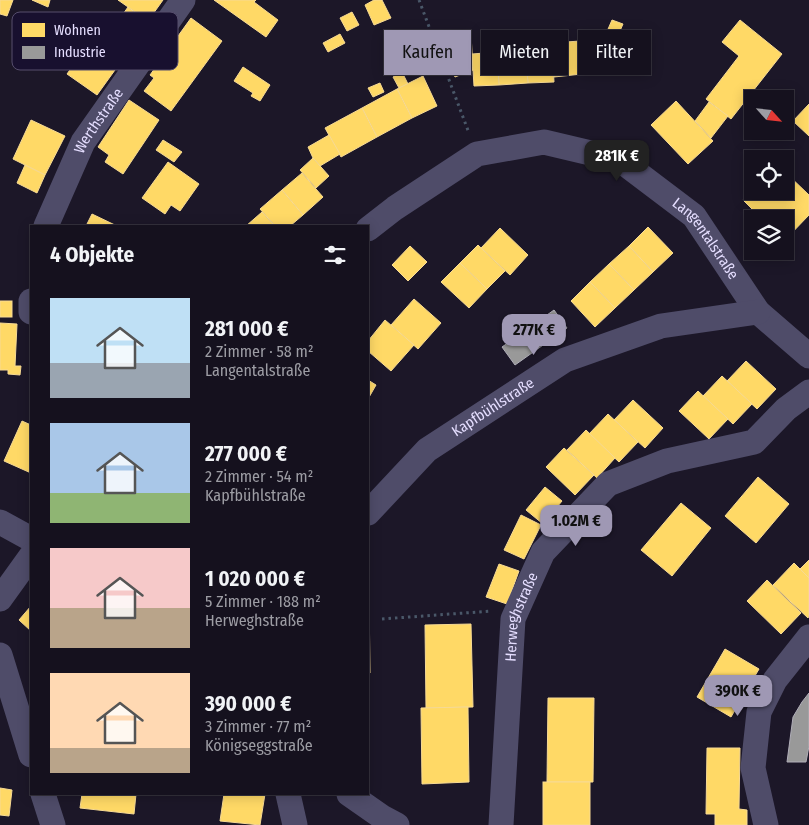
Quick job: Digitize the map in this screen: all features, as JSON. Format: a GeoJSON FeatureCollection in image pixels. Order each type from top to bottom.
{"type":"FeatureCollection","features":[{"type":"Feature","properties":{"kind":"street","name":"Werthstraße"},"geometry":{"type":"LineString","coordinates":[[175,12],[183,0]]}},
{"type":"Feature","properties":{"kind":"street","name":"Werthstraße"},"geometry":{"type":"LineString","coordinates":[[46,225],[83,142],[134,70]]}},
{"type":"Feature","properties":{"kind":"street","name":"Langentalstraße"},"geometry":{"type":"LineString","coordinates":[[369,228],[395,208],[477,154],[544,142],[620,160],[694,216],[758,312],[809,356]]}},
{"type":"Feature","properties":{"kind":"street","name":"Kapfbühlstraße"},"geometry":{"type":"LineString","coordinates":[[369,512],[427,450],[565,360],[661,326],[758,312]]}},
{"type":"Feature","properties":{"kind":"street","name":"Herweghstraße"},"geometry":{"type":"LineString","coordinates":[[501,825],[513,619],[544,552],[608,484],[666,461],[754,442],[786,409],[809,392]]}},
{"type":"Feature","properties":{"kind":"street"},"geometry":{"type":"LineString","coordinates":[[0,522],[30,538]]}},
{"type":"Feature","properties":{"kind":"street"},"geometry":{"type":"LineString","coordinates":[[0,599],[30,557]]}},
{"type":"Feature","properties":{"kind":"street"},"geometry":{"type":"LineString","coordinates":[[766,825],[753,768],[759,712],[775,680],[809,637]]}},
{"type":"Feature","properties":{"kind":"street"},"geometry":{"type":"LineString","coordinates":[[0,655],[30,753]]}},
{"type":"Feature","properties":{"kind":"street"},"geometry":{"type":"LineString","coordinates":[[43,795],[53,825]]}},
{"type":"Feature","properties":{"kind":"street"},"geometry":{"type":"LineString","coordinates":[[288,795],[295,825]]}},
{"type":"Feature","properties":{"kind":"street"},"geometry":{"type":"LineString","coordinates":[[350,795],[397,825]]}},
{"type":"Feature","properties":{"kind":"path"},"geometry":{"type":"LineString","coordinates":[[419,0],[477,154]]}},
{"type":"Feature","properties":{"kind":"path"},"geometry":{"type":"LineString","coordinates":[[382,619],[517,610]]}},
{"type":"Feature","properties":{"kind":"building: Wohnen"},"geometry":{"type":"Polygon","coordinates":[[[0,0],[13,0],[7,16],[0,14],[0,0]]]}},
{"type":"Feature","properties":{"kind":"building: Wohnen"},"geometry":{"type":"Polygon","coordinates":[[[32,0],[50,0],[48,7],[32,0]]]}},
{"type":"Feature","properties":{"kind":"building: Wohnen"},"geometry":{"type":"Polygon","coordinates":[[[118,0],[163,0],[154,12],[135,12],[118,0]]]}},
{"type":"Feature","properties":{"kind":"building: Wohnen"},"geometry":{"type":"Polygon","coordinates":[[[214,0],[256,0],[254,2],[278,20],[266,37],[214,0]]]}},
{"type":"Feature","properties":{"kind":"building: Wohnen"},"geometry":{"type":"Polygon","coordinates":[[[374,0],[382,0],[391,18],[374,25],[365,5],[374,0]]]}},
{"type":"Feature","properties":{"kind":"building: Wohnen"},"geometry":{"type":"Polygon","coordinates":[[[128,7],[135,12],[124,12],[128,7]]]}},
{"type":"Feature","properties":{"kind":"building: Wohnen"},"geometry":{"type":"Polygon","coordinates":[[[352,12],[359,25],[347,31],[340,18],[352,12]]]}},
{"type":"Feature","properties":{"kind":"building: Wohnen"},"geometry":{"type":"Polygon","coordinates":[[[191,18],[222,41],[171,111],[144,91],[154,78],[150,75],[154,70],[178,70],[178,36],[191,18]]]}},
{"type":"Feature","properties":{"kind":"building: Wohnen"},"geometry":{"type":"Polygon","coordinates":[[[612,20],[623,24],[620,30],[608,30],[612,20]]]}},
{"type":"Feature","properties":{"kind":"building: Wohnen"},"geometry":{"type":"Polygon","coordinates":[[[740,20],[782,54],[754,90],[744,90],[744,102],[731,119],[706,99],[739,56],[722,42],[740,20]]]}},
{"type":"Feature","properties":{"kind":"building: Wohnen"},"geometry":{"type":"Polygon","coordinates":[[[340,34],[345,43],[328,52],[323,43],[340,34]]]}},
{"type":"Feature","properties":{"kind":"building: Wohnen"},"geometry":{"type":"Polygon","coordinates":[[[471,34],[473,70],[471,71],[471,34]]]}},
{"type":"Feature","properties":{"kind":"building: Wohnen"},"geometry":{"type":"Polygon","coordinates":[[[578,41],[578,74],[554,77],[554,75],[568,75],[568,42],[578,41]]]}},
{"type":"Feature","properties":{"kind":"building: Wohnen"},"geometry":{"type":"Polygon","coordinates":[[[481,53],[481,75],[498,75],[499,85],[474,86],[472,54],[481,53]]]}},
{"type":"Feature","properties":{"kind":"building: Wohnen"},"geometry":{"type":"Polygon","coordinates":[[[243,67],[270,85],[260,101],[251,96],[253,93],[234,81],[243,67]]]}},
{"type":"Feature","properties":{"kind":"building: Wohnen"},"geometry":{"type":"Polygon","coordinates":[[[70,70],[115,70],[97,95],[67,74],[70,70]]]}},
{"type":"Feature","properties":{"kind":"building: Wohnen"},"geometry":{"type":"Polygon","coordinates":[[[404,75],[408,84],[399,88],[393,77],[404,75]]]}},
{"type":"Feature","properties":{"kind":"building: Wohnen"},"geometry":{"type":"Polygon","coordinates":[[[498,75],[527,75],[528,83],[499,85],[498,75]]]}},
{"type":"Feature","properties":{"kind":"building: Wohnen"},"geometry":{"type":"Polygon","coordinates":[[[527,75],[554,75],[554,82],[528,83],[527,75]]]}},
{"type":"Feature","properties":{"kind":"building: Wohnen"},"geometry":{"type":"Polygon","coordinates":[[[423,76],[437,106],[412,118],[397,89],[423,76]]]}},
{"type":"Feature","properties":{"kind":"building: Wohnen"},"geometry":{"type":"Polygon","coordinates":[[[380,83],[384,92],[373,97],[368,88],[380,83]]]}},
{"type":"Feature","properties":{"kind":"building: Wohnen"},"geometry":{"type":"Polygon","coordinates":[[[397,89],[412,118],[377,137],[362,108],[397,89]]]}},
{"type":"Feature","properties":{"kind":"building: Wohnen"},"geometry":{"type":"Polygon","coordinates":[[[129,100],[159,120],[123,174],[105,162],[109,155],[98,147],[129,100]]]}},
{"type":"Feature","properties":{"kind":"building: Wohnen"},"geometry":{"type":"Polygon","coordinates":[[[676,101],[713,141],[688,164],[651,125],[676,101]]]}},
{"type":"Feature","properties":{"kind":"building: Wohnen"},"geometry":{"type":"Polygon","coordinates":[[[709,102],[728,116],[711,138],[695,121],[709,102]]]}},
{"type":"Feature","properties":{"kind":"building: Wohnen"},"geometry":{"type":"Polygon","coordinates":[[[809,104],[809,136],[794,122],[809,104]]]}},
{"type":"Feature","properties":{"kind":"building: Wohnen"},"geometry":{"type":"Polygon","coordinates":[[[362,108],[377,137],[341,157],[325,128],[362,108]]]}},
{"type":"Feature","properties":{"kind":"building: Wohnen"},"geometry":{"type":"Polygon","coordinates":[[[31,120],[65,136],[45,175],[13,159],[31,120]]]}},
{"type":"Feature","properties":{"kind":"building: Wohnen"},"geometry":{"type":"Polygon","coordinates":[[[329,135],[340,154],[320,166],[313,158],[308,147],[329,135]]]}},
{"type":"Feature","properties":{"kind":"building: Wohnen"},"geometry":{"type":"Polygon","coordinates":[[[163,140],[182,152],[174,162],[156,150],[163,140]]]}},
{"type":"Feature","properties":{"kind":"building: Wohnen"},"geometry":{"type":"Polygon","coordinates":[[[313,158],[329,176],[316,188],[300,170],[313,158]]]}},
{"type":"Feature","properties":{"kind":"building: Wohnen"},"geometry":{"type":"Polygon","coordinates":[[[168,162],[199,184],[180,211],[171,205],[165,214],[142,198],[168,162]]]}},
{"type":"Feature","properties":{"kind":"building: Wohnen"},"geometry":{"type":"Polygon","coordinates":[[[25,165],[45,175],[37,193],[17,183],[25,165]]]}},
{"type":"Feature","properties":{"kind":"building: Wohnen"},"geometry":{"type":"Polygon","coordinates":[[[302,173],[323,197],[303,215],[282,190],[302,173]]]}},
{"type":"Feature","properties":{"kind":"building: Wohnen"},"geometry":{"type":"Polygon","coordinates":[[[794,181],[809,195],[809,215],[794,231],[794,210],[753,210],[743,200],[794,200],[794,181]]]}},
{"type":"Feature","properties":{"kind":"building: Wohnen"},"geometry":{"type":"Polygon","coordinates":[[[282,190],[303,215],[291,225],[274,225],[260,209],[282,190]]]}},
{"type":"Feature","properties":{"kind":"building: Wohnen"},"geometry":{"type":"Polygon","coordinates":[[[262,212],[274,225],[247,225],[262,212]]]}},
{"type":"Feature","properties":{"kind":"building: Wohnen"},"geometry":{"type":"Polygon","coordinates":[[[92,214],[115,225],[86,225],[92,214]]]}},
{"type":"Feature","properties":{"kind":"building: Wohnen"},"geometry":{"type":"Polygon","coordinates":[[[648,227],[673,253],[653,272],[629,246],[648,227]]]}},
{"type":"Feature","properties":{"kind":"building: Wohnen"},"geometry":{"type":"Polygon","coordinates":[[[500,228],[528,255],[510,275],[481,248],[500,228]]]}},
{"type":"Feature","properties":{"kind":"building: Wohnen"},"geometry":{"type":"Polygon","coordinates":[[[478,245],[505,271],[487,289],[460,263],[478,245]]]}},
{"type":"Feature","properties":{"kind":"building: Wohnen"},"geometry":{"type":"Polygon","coordinates":[[[410,246],[427,262],[408,281],[392,265],[410,246]]]}},
{"type":"Feature","properties":{"kind":"building: Wohnen"},"geometry":{"type":"Polygon","coordinates":[[[629,246],[653,272],[634,290],[609,264],[629,246]]]}},
{"type":"Feature","properties":{"kind":"building: Wohnen"},"geometry":{"type":"Polygon","coordinates":[[[460,263],[487,289],[469,308],[441,282],[460,263]]]}},
{"type":"Feature","properties":{"kind":"building: Wohnen"},"geometry":{"type":"Polygon","coordinates":[[[609,264],[634,290],[615,308],[590,282],[609,264]]]}},
{"type":"Feature","properties":{"kind":"building: Wohnen"},"geometry":{"type":"Polygon","coordinates":[[[590,282],[615,308],[595,327],[571,301],[590,282]]]}},
{"type":"Feature","properties":{"kind":"building: Wohnen"},"geometry":{"type":"Polygon","coordinates":[[[414,299],[441,323],[418,349],[391,325],[414,299]]]}},
{"type":"Feature","properties":{"kind":"building: Wohnen"},"geometry":{"type":"Polygon","coordinates":[[[0,301],[12,301],[12,317],[0,317],[0,301]]]}},
{"type":"Feature","properties":{"kind":"building: Wohnen"},"geometry":{"type":"Polygon","coordinates":[[[385,320],[414,345],[391,371],[369,352],[369,340],[385,320]]]}},
{"type":"Feature","properties":{"kind":"building: Wohnen"},"geometry":{"type":"Polygon","coordinates":[[[0,323],[17,324],[15,366],[21,366],[20,375],[8,374],[8,370],[0,370],[0,323]]]}},
{"type":"Feature","properties":{"kind":"building: Wohnen"},"geometry":{"type":"Polygon","coordinates":[[[746,361],[776,389],[757,409],[727,381],[746,361]]]}},
{"type":"Feature","properties":{"kind":"building: Wohnen"},"geometry":{"type":"Polygon","coordinates":[[[722,376],[752,404],[733,424],[703,396],[722,376]]]}},
{"type":"Feature","properties":{"kind":"building: Wohnen"},"geometry":{"type":"Polygon","coordinates":[[[369,381],[376,385],[369,397],[369,381]]]}},
{"type":"Feature","properties":{"kind":"building: Wohnen"},"geometry":{"type":"Polygon","coordinates":[[[698,391],[728,419],[709,439],[679,411],[698,391]]]}},
{"type":"Feature","properties":{"kind":"building: Wohnen"},"geometry":{"type":"Polygon","coordinates":[[[633,400],[663,428],[645,448],[614,420],[633,400]]]}},
{"type":"Feature","properties":{"kind":"building: Wohnen"},"geometry":{"type":"Polygon","coordinates":[[[608,414],[638,442],[619,462],[589,434],[608,414]]]}},
{"type":"Feature","properties":{"kind":"building: Wohnen"},"geometry":{"type":"Polygon","coordinates":[[[22,421],[30,425],[30,473],[4,461],[22,421]]]}},
{"type":"Feature","properties":{"kind":"building: Wohnen"},"geometry":{"type":"Polygon","coordinates":[[[586,430],[615,458],[597,478],[567,450],[586,430]]]}},
{"type":"Feature","properties":{"kind":"building: Wohnen"},"geometry":{"type":"Polygon","coordinates":[[[564,448],[594,475],[575,495],[546,467],[564,448]]]}},
{"type":"Feature","properties":{"kind":"building: Wohnen"},"geometry":{"type":"Polygon","coordinates":[[[758,477],[789,504],[756,543],[725,516],[758,477]]]}},
{"type":"Feature","properties":{"kind":"building: Wohnen"},"geometry":{"type":"Polygon","coordinates":[[[545,487],[562,501],[543,524],[526,510],[545,487]]]}},
{"type":"Feature","properties":{"kind":"building: Wohnen"},"geometry":{"type":"Polygon","coordinates":[[[681,503],[711,528],[672,576],[641,550],[681,503]]]}},
{"type":"Feature","properties":{"kind":"building: Wohnen"},"geometry":{"type":"Polygon","coordinates":[[[521,515],[541,525],[524,559],[504,550],[521,515]]]}},
{"type":"Feature","properties":{"kind":"building: Wohnen"},"geometry":{"type":"Polygon","coordinates":[[[809,560],[809,578],[800,569],[809,560]]]}},
{"type":"Feature","properties":{"kind":"building: Wohnen"},"geometry":{"type":"Polygon","coordinates":[[[794,563],[809,578],[808,618],[773,585],[794,563]]]}},
{"type":"Feature","properties":{"kind":"building: Wohnen"},"geometry":{"type":"Polygon","coordinates":[[[499,564],[519,571],[507,604],[486,597],[499,564]]]}},
{"type":"Feature","properties":{"kind":"building: Wohnen"},"geometry":{"type":"Polygon","coordinates":[[[767,580],[801,613],[781,634],[747,601],[767,580]]]}},
{"type":"Feature","properties":{"kind":"building: Wohnen"},"geometry":{"type":"Polygon","coordinates":[[[369,593],[370,673],[369,673],[369,593]]]}},
{"type":"Feature","properties":{"kind":"building: Wohnen"},"geometry":{"type":"Polygon","coordinates":[[[30,607],[30,630],[19,620],[30,607]]]}},
{"type":"Feature","properties":{"kind":"building: Wohnen"},"geometry":{"type":"Polygon","coordinates":[[[471,624],[473,707],[426,708],[425,625],[471,624]]]}},
{"type":"Feature","properties":{"kind":"building: Wohnen"},"geometry":{"type":"Polygon","coordinates":[[[725,649],[759,669],[731,717],[697,697],[725,649]]]}},
{"type":"Feature","properties":{"kind":"building: Wohnen"},"geometry":{"type":"Polygon","coordinates":[[[548,698],[594,698],[593,782],[547,782],[548,698]]]}},
{"type":"Feature","properties":{"kind":"building: Wohnen"},"geometry":{"type":"Polygon","coordinates":[[[468,707],[469,782],[422,784],[421,708],[468,707]]]}},
{"type":"Feature","properties":{"kind":"building: Wohnen"},"geometry":{"type":"Polygon","coordinates":[[[707,748],[740,748],[739,809],[747,810],[747,825],[715,825],[715,814],[706,814],[707,748]]]}},
{"type":"Feature","properties":{"kind":"building: Wohnen"},"geometry":{"type":"Polygon","coordinates":[[[543,782],[590,782],[590,825],[543,825],[543,782]]]}},
{"type":"Feature","properties":{"kind":"building: Wohnen"},"geometry":{"type":"Polygon","coordinates":[[[0,788],[12,790],[9,816],[0,815],[0,788]]]}},
{"type":"Feature","properties":{"kind":"building: Wohnen"},"geometry":{"type":"Polygon","coordinates":[[[82,795],[136,795],[134,814],[80,808],[82,795]]]}},
{"type":"Feature","properties":{"kind":"building: Wohnen"},"geometry":{"type":"Polygon","coordinates":[[[224,795],[265,795],[260,825],[220,821],[224,795]]]}},
{"type":"Feature","properties":{"kind":"building: Industrie"},"geometry":{"type":"Polygon","coordinates":[[[554,310],[567,328],[515,365],[502,347],[554,310]]]}},
{"type":"Feature","properties":{"kind":"building: Industrie"},"geometry":{"type":"Polygon","coordinates":[[[809,693],[809,746],[806,762],[787,762],[793,717],[809,693]]]}}]}
